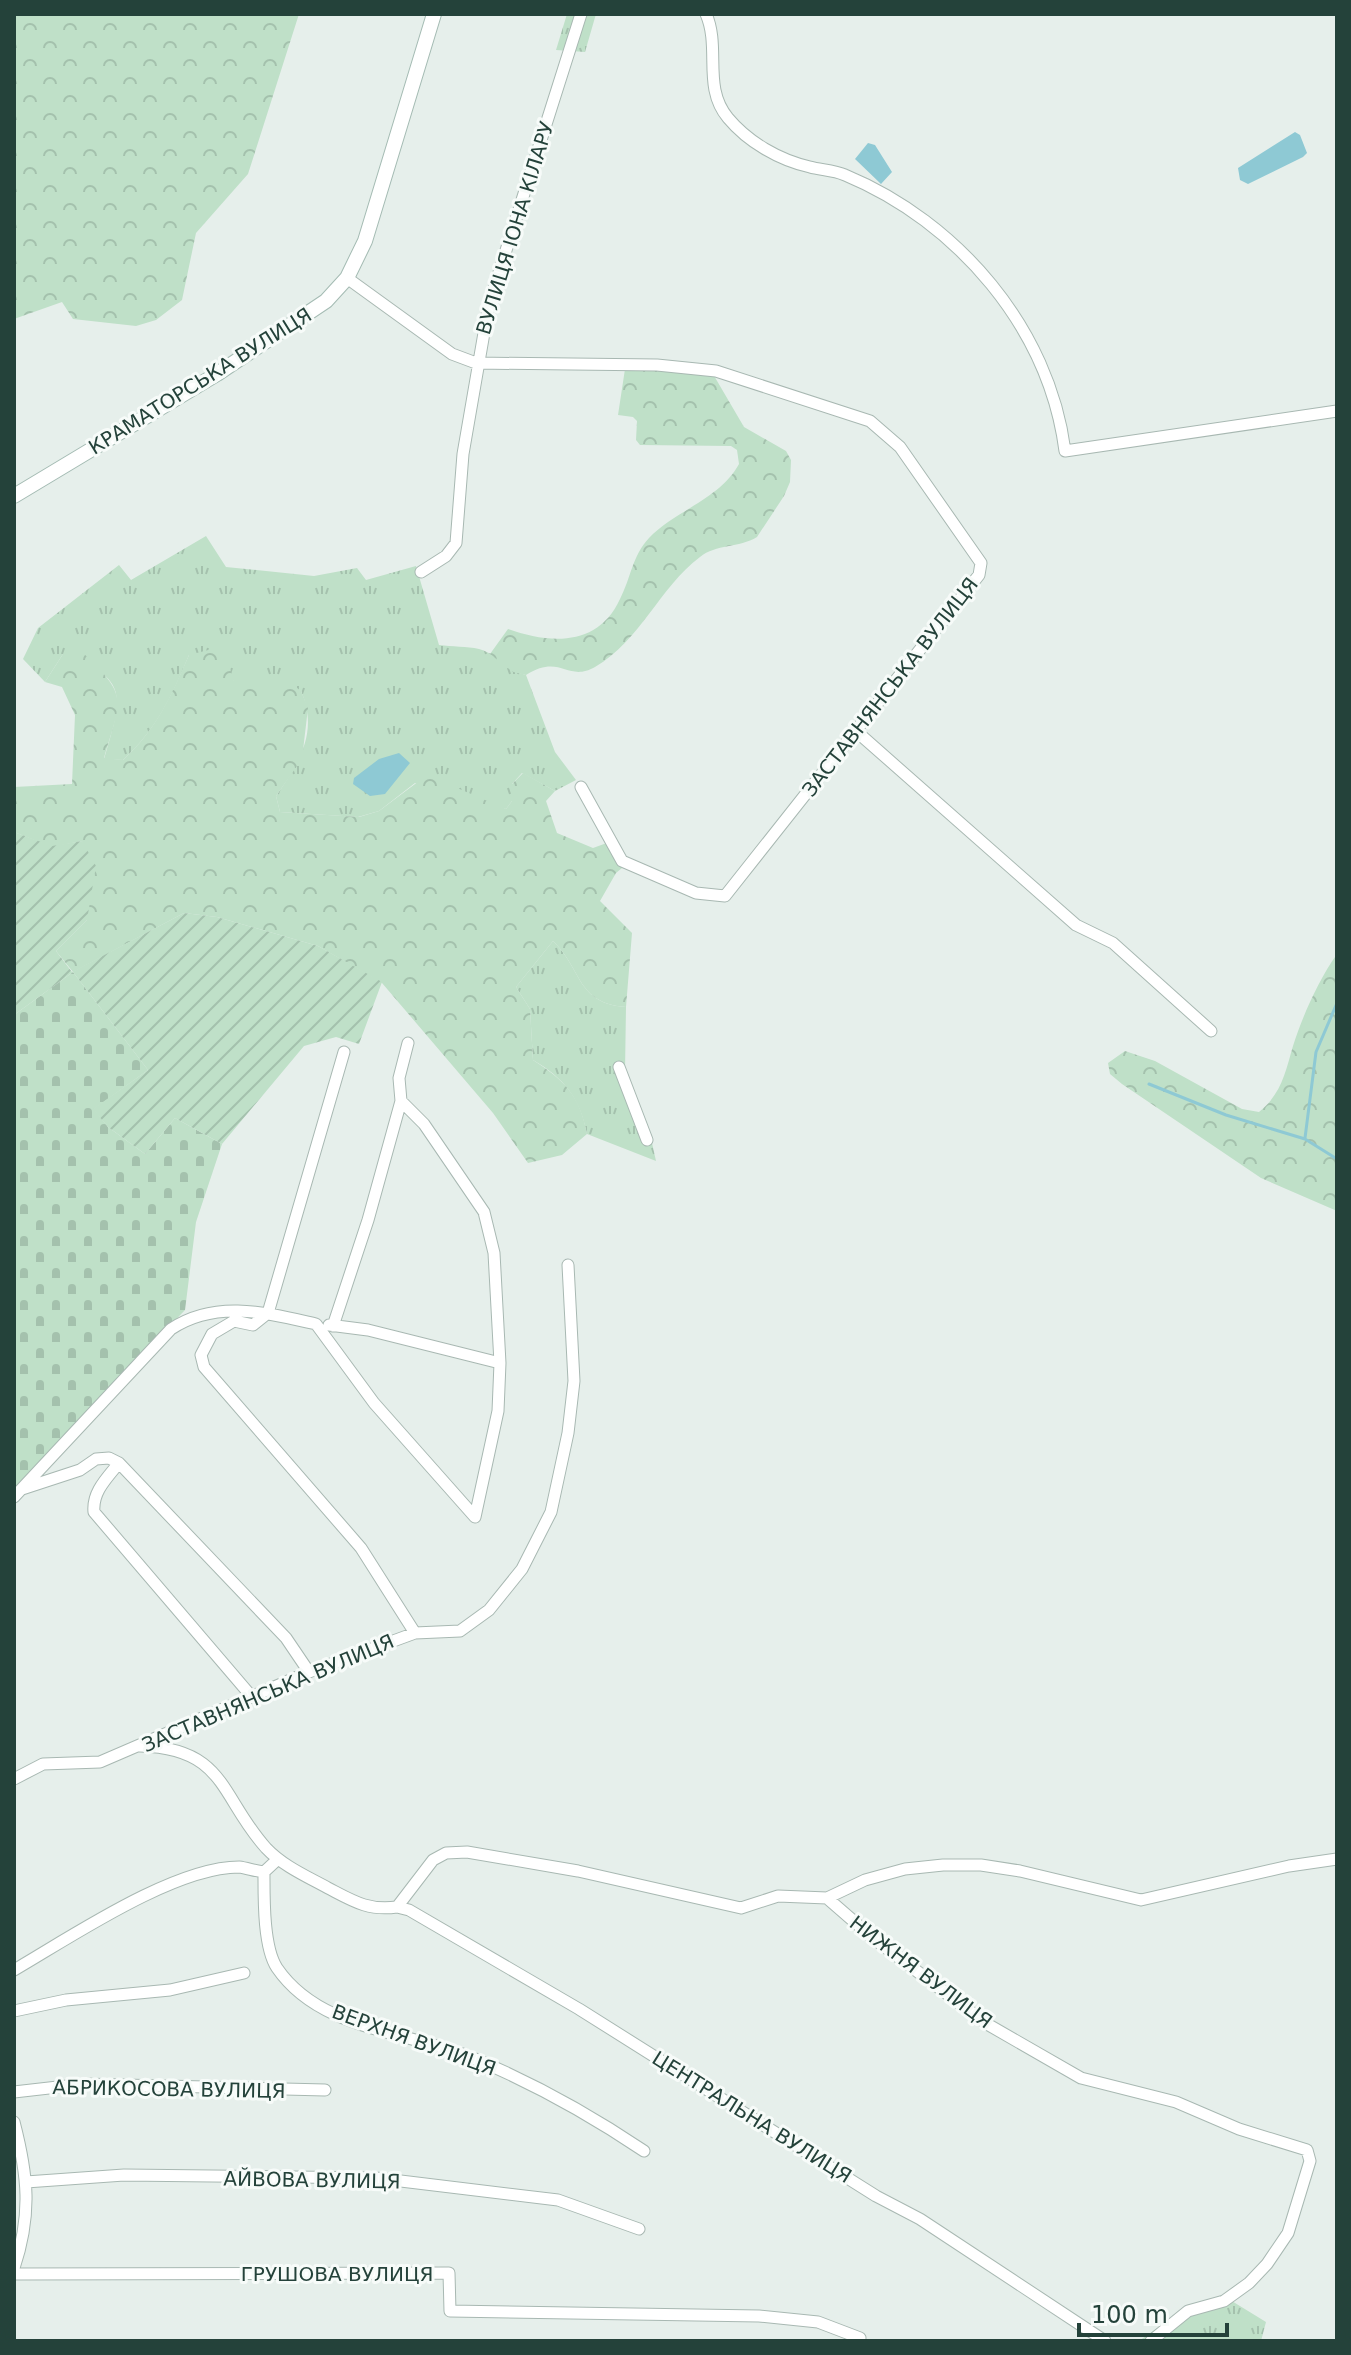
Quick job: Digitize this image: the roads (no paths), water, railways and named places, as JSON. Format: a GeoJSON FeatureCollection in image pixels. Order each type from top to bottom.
{"type":"FeatureCollection","features":[{"type":"Feature","properties":{"kind":"street","name":"КРАМАТОРСЬКА ВУЛИЦЯ"},"geometry":{"type":"LineString","coordinates":[[14,496],[217,374],[326,301],[347,278],[365,241],[434,14]]}},
{"type":"Feature","properties":{"kind":"street","name":"ВУЛИЦЯ ІОНА КІЛАРУ"},"geometry":{"type":"LineString","coordinates":[[421,572],[446,556],[456,543],[463,454],[476,363],[489,304],[581,14]]}},
{"type":"Feature","properties":{"kind":"street"},"geometry":{"type":"LineString","coordinates":[[706,14],[713,31],[715,95],[736,127],[778,157],[843,174],[914,213],[957,245],[999,291],[1051,388],[1065,451],[1337,411]]}},
{"type":"Feature","properties":{"kind":"street","name":"ЗАСТАВНЯНСЬКА ВУЛИЦЯ"},"geometry":{"type":"LineString","coordinates":[[347,278],[452,354],[476,363],[657,365],[716,371],[870,421],[889,434],[976,556],[981,570],[725,896],[696,893],[622,861],[581,787]]}},
{"type":"Feature","properties":{"kind":"street"},"geometry":{"type":"LineString","coordinates":[[856,731],[1076,925],[1113,943],[1211,1031]]}},
{"type":"Feature","properties":{"kind":"street"},"geometry":{"type":"LineString","coordinates":[[333,1326],[368,1220],[401,1101],[399,1078],[408,1043]]}},
{"type":"Feature","properties":{"kind":"street"},"geometry":{"type":"LineString","coordinates":[[344,1052],[268,1313],[253,1325],[234,1321],[212,1334],[201,1355],[204,1367],[361,1548],[415,1633]]}},
{"type":"Feature","properties":{"kind":"street"},"geometry":{"type":"LineString","coordinates":[[619,1067],[647,1140]]}},
{"type":"Feature","properties":{"kind":"street"},"geometry":{"type":"LineString","coordinates":[[316,1324],[374,1403],[475,1517],[498,1411],[500,1363],[494,1253],[484,1212],[424,1124],[401,1101]]}},
{"type":"Feature","properties":{"kind":"street","name":"ЗАСТАВНЯНСЬКА ВУЛИЦЯ"},"geometry":{"type":"LineString","coordinates":[[14,1779],[43,1764],[100,1762],[309,1672],[415,1633],[460,1631],[472,1623],[504,1593],[541,1536],[551,1512],[568,1433],[574,1381],[568,1265]]}},
{"type":"Feature","properties":{"kind":"street"},"geometry":{"type":"LineString","coordinates":[[18,1493],[171,1329],[189,1317],[215,1311],[268,1313],[316,1324],[368,1330],[500,1363]]}},
{"type":"Feature","properties":{"kind":"street"},"geometry":{"type":"LineString","coordinates":[[18,1493],[80,1470],[96,1459],[109,1458],[119,1463],[286,1638],[309,1672]]}},
{"type":"Feature","properties":{"kind":"street"},"geometry":{"type":"LineString","coordinates":[[119,1463],[99,1489],[93,1501],[94,1512],[252,1697]]}},
{"type":"Feature","properties":{"kind":"street"},"geometry":{"type":"LineString","coordinates":[[140,1746],[168,1747],[203,1764],[230,1791],[256,1834],[278,1859],[357,1905],[377,1909],[397,1907],[433,1860],[446,1853],[467,1852],[578,1871],[741,1908],[778,1896],[827,1898],[865,1880],[905,1869],[981,1865],[1062,1878],[1141,1900],[1178,1894],[1289,1866],[1337,1859]]}},
{"type":"Feature","properties":{"kind":"street"},"geometry":{"type":"LineString","coordinates":[[14,1970],[138,1900],[187,1879],[241,1867],[264,1872],[278,1859]]}},
{"type":"Feature","properties":{"kind":"street","name":"ВЕРХНЯ ВУЛИЦЯ"},"geometry":{"type":"LineString","coordinates":[[264,1872],[265,1915],[275,1965],[297,1990],[350,2021],[459,2053],[550,2092],[644,2151]]}},
{"type":"Feature","properties":{"kind":"street","name":"НИЖНЯ ВУЛИЦЯ"},"geometry":{"type":"LineString","coordinates":[[827,1898],[873,1938],[987,2024],[1081,2078],[1176,2102],[1239,2129],[1307,2150],[1310,2161],[1288,2233],[1267,2264],[1224,2301],[1188,2311],[1151,2341]]}},
{"type":"Feature","properties":{"kind":"street","name":"ЦЕНТРАЛЬНА ВУЛИЦЯ"},"geometry":{"type":"LineString","coordinates":[[397,1907],[421,1917],[579,2009],[876,2196],[920,2219],[1103,2339]]}},
{"type":"Feature","properties":{"kind":"street"},"geometry":{"type":"LineString","coordinates":[[14,2011],[66,2000],[170,1990],[244,1973]]}},
{"type":"Feature","properties":{"kind":"street","name":"АБРИКОСОВА ВУЛИЦЯ"},"geometry":{"type":"LineString","coordinates":[[14,2092],[84,2084],[325,2090]]}},
{"type":"Feature","properties":{"kind":"street"},"geometry":{"type":"LineString","coordinates":[[14,2122],[26,2182],[28,2215],[14,2271]]}},
{"type":"Feature","properties":{"kind":"street","name":"АЙВОВА ВУЛИЦЯ"},"geometry":{"type":"LineString","coordinates":[[26,2182],[124,2175],[376,2178],[558,2200],[639,2229]]}},
{"type":"Feature","properties":{"kind":"street","name":"ГРУШОВА ВУЛИЦЯ"},"geometry":{"type":"LineString","coordinates":[[14,2271],[449,2273],[450,2311],[759,2316],[818,2322],[860,2338]]}},
{"type":"Feature","properties":{"kind":"water"},"geometry":{"type":"Polygon","coordinates":[[[1295,132],[1300,135],[1307,153],[1303,157],[1248,184],[1240,180],[1238,168],[1295,132]]]}},
{"type":"Feature","properties":{"kind":"water"},"geometry":{"type":"Polygon","coordinates":[[[868,143],[875,145],[892,172],[881,184],[855,159],[868,143]]]}},
{"type":"Feature","properties":{"kind":"water"},"geometry":{"type":"Polygon","coordinates":[[[399,753],[410,763],[385,794],[370,796],[353,784],[354,778],[379,759],[399,753]]]}},
{"type":"Feature","properties":{"kind":"waterway"},"geometry":{"type":"LineString","coordinates":[[1305,1138],[1316,1052],[1337,1003]]}},
{"type":"Feature","properties":{"kind":"waterway"},"geometry":{"type":"LineString","coordinates":[[1149,1084],[1226,1115],[1305,1139],[1337,1159]]}}]}
